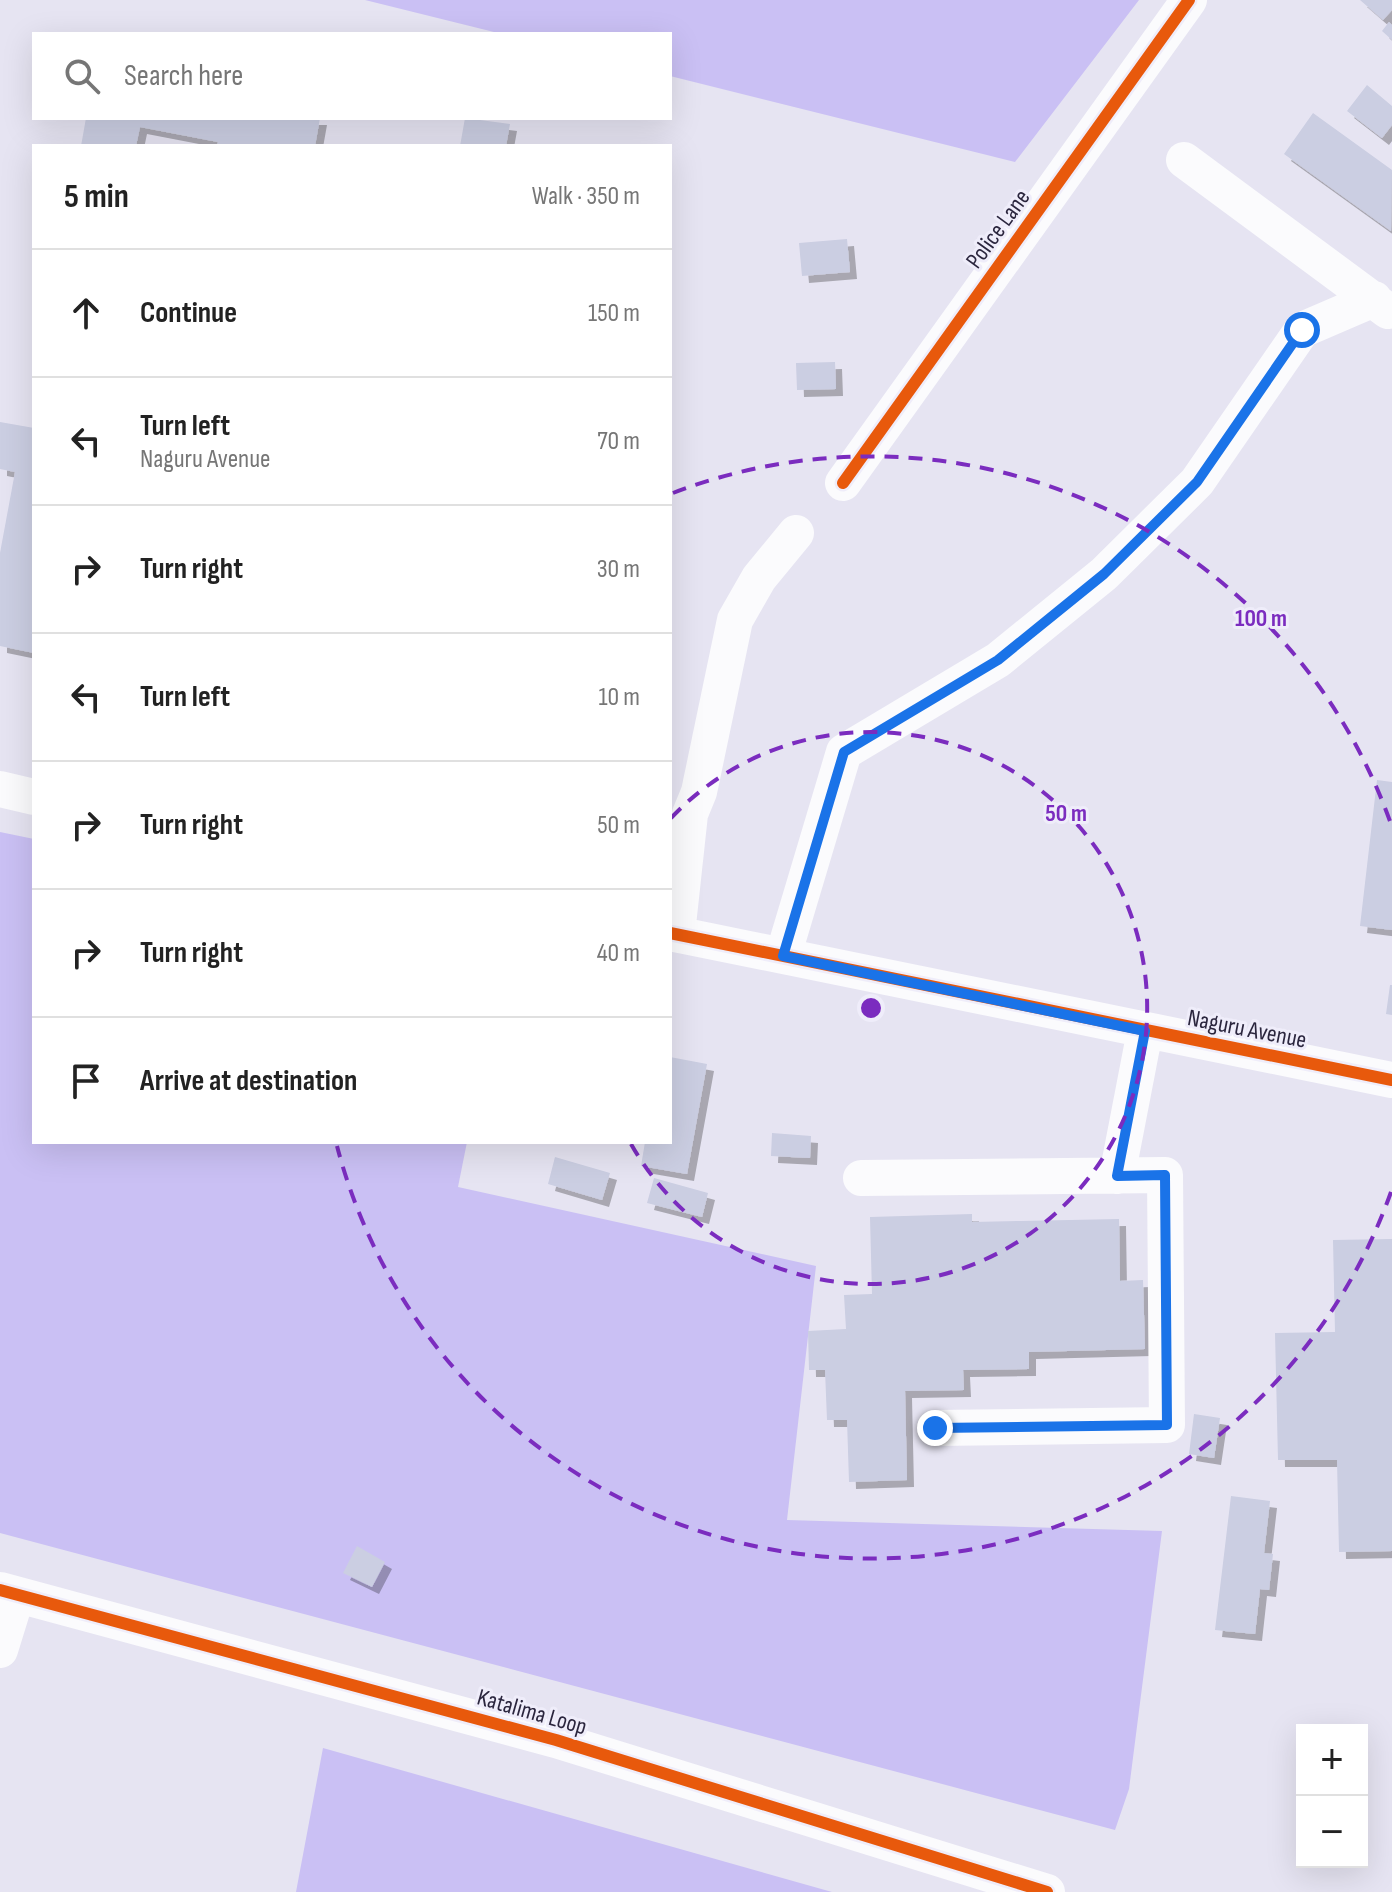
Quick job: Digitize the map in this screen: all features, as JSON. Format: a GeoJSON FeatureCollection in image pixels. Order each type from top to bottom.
{"type":"FeatureCollection","features":[{"type":"Feature","properties":{"kind":"street","name":"Police Lane"},"geometry":{"type":"LineString","coordinates":[[843,483],[1189,0]]}},
{"type":"Feature","properties":{"kind":"street"},"geometry":{"type":"LineString","coordinates":[[1184,160],[1383,307]]}},
{"type":"Feature","properties":{"kind":"street"},"geometry":{"type":"LineString","coordinates":[[783,956],[844,752],[998,660],[1104,574],[1197,482],[1302,330],[1383,307]]}},
{"type":"Feature","properties":{"kind":"street"},"geometry":{"type":"LineString","coordinates":[[674,933],[690,814],[702,779],[735,620],[759,578],[796,533]]}},
{"type":"Feature","properties":{"kind":"street"},"geometry":{"type":"LineString","coordinates":[[0,789],[32,797]]}},
{"type":"Feature","properties":{"kind":"street","name":"Naguru Avenue"},"geometry":{"type":"LineString","coordinates":[[674,933],[1392,1080]]}},
{"type":"Feature","properties":{"kind":"street"},"geometry":{"type":"LineString","coordinates":[[1117,1176],[1145,1031]]}},
{"type":"Feature","properties":{"kind":"street"},"geometry":{"type":"LineString","coordinates":[[861,1178],[1165,1175],[1167,1425],[935,1428]]}},
{"type":"Feature","properties":{"kind":"street"},"geometry":{"type":"LineString","coordinates":[[0,1650],[8,1592]]}},
{"type":"Feature","properties":{"kind":"street","name":"Katalima Loop"},"geometry":{"type":"LineString","coordinates":[[8,1592],[556,1740],[1047,1892]]}},
{"type":"Feature","properties":{"kind":"shaded area"},"geometry":{"type":"Polygon","coordinates":[[[365,0],[1139,0],[1015,162],[672,76],[672,32],[494,32],[365,0]]]}},
{"type":"Feature","properties":{"kind":"shaded area"},"geometry":{"type":"Polygon","coordinates":[[[0,832],[32,839],[32,1144],[467,1144],[458,1187],[816,1266],[787,1520],[1162,1531],[1129,1789],[1115,1830],[0,1533],[0,832]]]}},
{"type":"Feature","properties":{"kind":"shaded area"},"geometry":{"type":"Polygon","coordinates":[[[323,1748],[832,1892],[296,1892],[323,1748]]]}},
{"type":"Feature","properties":{"kind":"building"},"geometry":{"type":"Polygon","coordinates":[[[1360,0],[1392,0],[1392,10],[1383,20],[1360,0]]]}},
{"type":"Feature","properties":{"kind":"building"},"geometry":{"type":"Polygon","coordinates":[[[1389,22],[1392,25],[1392,40],[1382,31],[1389,22]]]}},
{"type":"Feature","properties":{"kind":"building"},"geometry":{"type":"Polygon","coordinates":[[[1367,85],[1392,106],[1392,125],[1382,138],[1347,111],[1367,85]]]}},
{"type":"Feature","properties":{"kind":"building"},"geometry":{"type":"Polygon","coordinates":[[[1313,113],[1392,170],[1391,231],[1284,154],[1313,113]]]}},
{"type":"Feature","properties":{"kind":"building"},"geometry":{"type":"Polygon","coordinates":[[[86,120],[320,120],[315,144],[218,144],[140,127],[136,144],[81,144],[86,120]]]}},
{"type":"Feature","properties":{"kind":"building"},"geometry":{"type":"Polygon","coordinates":[[[465,120],[510,124],[506,144],[460,144],[465,120]]]}},
{"type":"Feature","properties":{"kind":"building"},"geometry":{"type":"Polygon","coordinates":[[[847,239],[850,272],[802,276],[799,243],[847,239]]]}},
{"type":"Feature","properties":{"kind":"building"},"geometry":{"type":"Polygon","coordinates":[[[835,362],[836,389],[797,390],[796,363],[835,362]]]}},
{"type":"Feature","properties":{"kind":"building"},"geometry":{"type":"Polygon","coordinates":[[[0,422],[32,428],[32,653],[0,646],[0,553],[15,472],[0,469],[0,422]]]}},
{"type":"Feature","properties":{"kind":"building"},"geometry":{"type":"Polygon","coordinates":[[[1377,780],[1392,782],[1392,930],[1360,926],[1377,780]]]}},
{"type":"Feature","properties":{"kind":"building"},"geometry":{"type":"Polygon","coordinates":[[[1392,985],[1392,1015],[1386,1014],[1392,985]]]}},
{"type":"Feature","properties":{"kind":"building"},"geometry":{"type":"Polygon","coordinates":[[[672,1057],[707,1064],[687,1174],[641,1166],[645,1144],[672,1144],[672,1057]]]}},
{"type":"Feature","properties":{"kind":"building"},"geometry":{"type":"Polygon","coordinates":[[[772,1133],[811,1136],[810,1158],[771,1156],[772,1133]]]}},
{"type":"Feature","properties":{"kind":"building"},"geometry":{"type":"Polygon","coordinates":[[[555,1157],[610,1173],[602,1200],[548,1184],[555,1157]]]}},
{"type":"Feature","properties":{"kind":"building"},"geometry":{"type":"Polygon","coordinates":[[[654,1178],[708,1193],[702,1217],[647,1203],[654,1178]]]}},
{"type":"Feature","properties":{"kind":"building"},"geometry":{"type":"Polygon","coordinates":[[[972,1214],[972,1222],[1119,1219],[1120,1281],[1143,1280],[1145,1349],[1029,1352],[1029,1369],[963,1370],[964,1390],[905,1391],[907,1480],[849,1482],[847,1420],[827,1420],[825,1370],[809,1370],[808,1331],[846,1329],[844,1295],[872,1294],[870,1217],[972,1214]]]}},
{"type":"Feature","properties":{"kind":"building"},"geometry":{"type":"Polygon","coordinates":[[[1392,1239],[1392,1551],[1339,1552],[1337,1460],[1278,1460],[1275,1333],[1335,1332],[1333,1240],[1392,1239]]]}},
{"type":"Feature","properties":{"kind":"building"},"geometry":{"type":"Polygon","coordinates":[[[1194,1414],[1220,1418],[1214,1458],[1189,1454],[1194,1414]]]}},
{"type":"Feature","properties":{"kind":"building"},"geometry":{"type":"Polygon","coordinates":[[[1231,1496],[1270,1501],[1264,1553],[1273,1554],[1269,1590],[1260,1589],[1255,1634],[1215,1630],[1231,1496]]]}},
{"type":"Feature","properties":{"kind":"building"},"geometry":{"type":"Polygon","coordinates":[[[357,1546],[385,1562],[372,1587],[343,1573],[357,1546]]]}},
{"type":"Feature","properties":{"kind":"cycle path"},"geometry":{"type":"LineString","coordinates":[[843,483],[1189,0]]}},
{"type":"Feature","properties":{"kind":"cycle path"},"geometry":{"type":"LineString","coordinates":[[672,933],[1392,1080]]}},
{"type":"Feature","properties":{"kind":"cycle path"},"geometry":{"type":"LineString","coordinates":[[0,1590],[556,1740],[1047,1892]]}},
{"type":"Feature","properties":{"kind":"route"},"geometry":{"type":"LineString","coordinates":[[935,1428],[1167,1425],[1165,1175],[1117,1176],[1145,1031],[783,956],[844,752],[998,660],[1104,574],[1197,482],[1302,330]]}}]}
